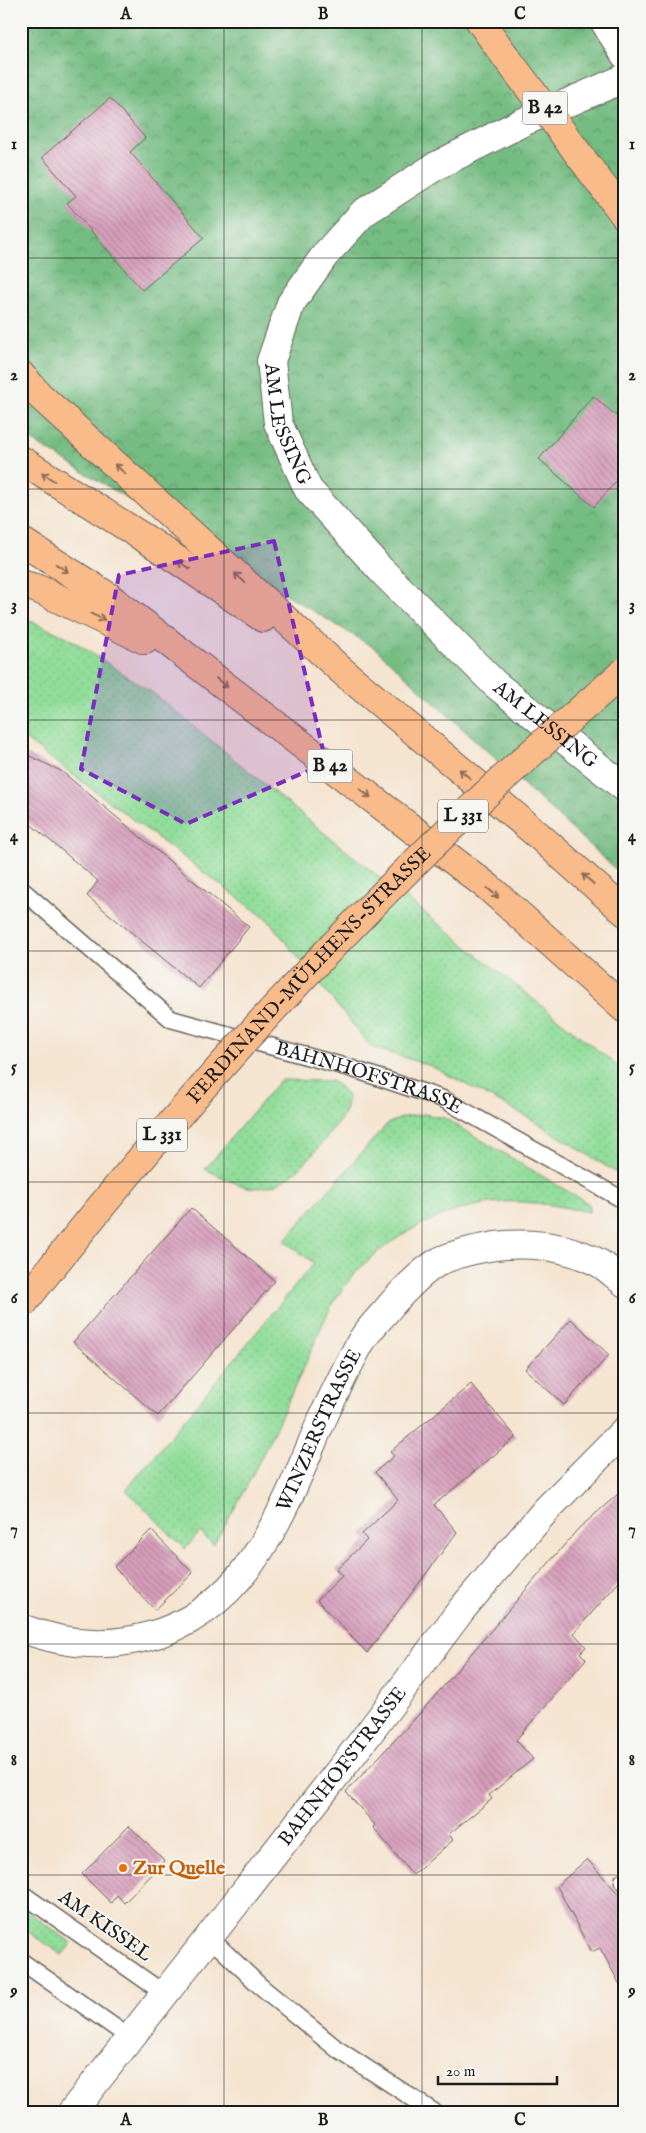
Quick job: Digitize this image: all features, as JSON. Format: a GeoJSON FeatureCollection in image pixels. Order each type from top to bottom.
{"type":"FeatureCollection","features":[{"type":"Feature","properties":{"kind":"main road","name":"B 42"},"geometry":{"type":"LineString","coordinates":[[480,21],[625,216]]}},
{"type":"Feature","properties":{"kind":"main road"},"geometry":{"type":"LineString","coordinates":[[21,375],[39,395],[341,670],[538,835],[625,912]]}},
{"type":"Feature","properties":{"kind":"main road"},"geometry":{"type":"LineString","coordinates":[[21,460],[152,543],[341,670]]}},
{"type":"Feature","properties":{"kind":"main road","name":"B 42"},"geometry":{"type":"LineString","coordinates":[[21,541],[109,597],[488,888],[625,1009]]}},
{"type":"Feature","properties":{"kind":"main road"},"geometry":{"type":"LineString","coordinates":[[21,584],[38,589],[197,664]]}},
{"type":"Feature","properties":{"kind":"main road","name":"FERDINAND-MÜLHENS-STRASSE"},"geometry":{"type":"LineString","coordinates":[[21,1306],[182,1112],[311,970],[396,881],[484,796],[625,672]]}},
{"type":"Feature","properties":{"kind":"street"},"geometry":{"type":"LineString","coordinates":[[604,21],[625,56]]}},
{"type":"Feature","properties":{"kind":"street","name":"AM LESSING"},"geometry":{"type":"LineString","coordinates":[[625,78],[520,123],[453,157],[436,166],[364,214],[325,255],[291,303],[271,361],[278,423],[308,489],[381,570],[495,684],[625,788]]}},
{"type":"Feature","properties":{"kind":"street","name":"WINZERSTRASSE"},"geometry":{"type":"LineString","coordinates":[[21,1628],[63,1641],[111,1644],[167,1632],[196,1618],[218,1599],[253,1561],[275,1527],[298,1479],[321,1422],[363,1338],[399,1294],[439,1262],[488,1247],[518,1243],[553,1246],[599,1263],[625,1283]]}},
{"type":"Feature","properties":{"kind":"street","name":"BAHNHOFSTRASSE"},"geometry":{"type":"LineString","coordinates":[[72,2112],[369,1733],[462,1609],[546,1510],[625,1430]]}},
{"type":"Feature","properties":{"kind":"lane","name":"BAHNHOFSTRASSE"},"geometry":{"type":"LineString","coordinates":[[21,889],[171,1018],[350,1068],[443,1099],[625,1201]]}},
{"type":"Feature","properties":{"kind":"lane","name":"AM KISSEL"},"geometry":{"type":"LineString","coordinates":[[21,1893],[164,1994]]}},
{"type":"Feature","properties":{"kind":"lane"},"geometry":{"type":"LineString","coordinates":[[209,1937],[259,1985],[337,2049],[434,2112]]}},
{"type":"Feature","properties":{"kind":"lane"},"geometry":{"type":"LineString","coordinates":[[21,1961],[130,2038]]}},
{"type":"Feature","properties":{"kind":"highlighted area"},"geometry":{"type":"Polygon","coordinates":[[[274,541],[326,763],[186,824],[81,769],[119,575],[274,541]]]}},
{"type":"Feature","properties":{"kind":"green space"},"geometry":{"type":"Polygon","coordinates":[[[21,21],[625,21],[625,878],[376,649],[21,434],[21,21]]]}},
{"type":"Feature","properties":{"kind":"green space"},"geometry":{"type":"Polygon","coordinates":[[[21,617],[67,637],[154,694],[334,841],[625,1072],[625,1178],[533,1120],[431,1066],[371,1047],[268,920],[21,736],[21,617]]]}},
{"type":"Feature","properties":{"kind":"green space"},"geometry":{"type":"Polygon","coordinates":[[[280,1080],[331,1081],[341,1088],[348,1097],[342,1118],[300,1168],[274,1185],[260,1188],[244,1186],[205,1169],[280,1080]]]}},
{"type":"Feature","properties":{"kind":"green space"},"geometry":{"type":"Polygon","coordinates":[[[424,1114],[444,1118],[589,1204],[589,1212],[524,1202],[479,1205],[455,1211],[409,1231],[368,1260],[351,1278],[332,1305],[261,1459],[213,1545],[200,1532],[185,1549],[126,1490],[314,1263],[284,1241],[387,1124],[404,1117],[424,1114]]]}},
{"type":"Feature","properties":{"kind":"green space"},"geometry":{"type":"Polygon","coordinates":[[[21,1907],[72,1943],[62,1955],[21,1927],[21,1907]]]}},
{"type":"Feature","properties":{"kind":"building"},"geometry":{"type":"Polygon","coordinates":[[[110,98],[145,138],[130,152],[204,238],[142,290],[67,203],[76,196],[42,157],[110,98]]]}},
{"type":"Feature","properties":{"kind":"building"},"geometry":{"type":"Polygon","coordinates":[[[593,396],[625,423],[625,471],[594,507],[539,459],[593,396]]]}},
{"type":"Feature","properties":{"kind":"building"},"geometry":{"type":"Polygon","coordinates":[[[21,752],[61,771],[249,927],[199,988],[87,896],[98,881],[21,816],[21,752]]]}},
{"type":"Feature","properties":{"kind":"building"},"geometry":{"type":"Polygon","coordinates":[[[191,1208],[275,1281],[158,1416],[73,1342],[191,1208]]]}},
{"type":"Feature","properties":{"kind":"building"},"geometry":{"type":"Polygon","coordinates":[[[571,1319],[609,1355],[564,1405],[525,1369],[571,1319]]]}},
{"type":"Feature","properties":{"kind":"building"},"geometry":{"type":"Polygon","coordinates":[[[471,1384],[516,1437],[434,1505],[457,1532],[367,1653],[317,1600],[342,1576],[336,1570],[367,1540],[362,1534],[398,1500],[375,1472],[394,1456],[390,1452],[471,1384]]]}},
{"type":"Feature","properties":{"kind":"building"},"geometry":{"type":"Polygon","coordinates":[[[625,1488],[625,1575],[574,1633],[586,1647],[580,1653],[586,1659],[516,1740],[533,1759],[489,1795],[492,1799],[449,1834],[453,1840],[413,1875],[373,1827],[375,1825],[346,1792],[422,1711],[578,1529],[625,1488]]]}},
{"type":"Feature","properties":{"kind":"building"},"geometry":{"type":"Polygon","coordinates":[[[151,1530],[193,1573],[155,1610],[114,1567],[151,1530]]]}},
{"type":"Feature","properties":{"kind":"building","name":"Zur Quelle"},"geometry":{"type":"Polygon","coordinates":[[[129,1826],[165,1861],[124,1903],[117,1895],[111,1903],[82,1874],[129,1826]]]}},
{"type":"Feature","properties":{"kind":"building"},"geometry":{"type":"Polygon","coordinates":[[[587,1859],[625,1901],[625,1994],[600,1948],[591,1952],[557,1886],[587,1859]]]}},
{"type":"Feature","properties":{"kind":"place","name":"Zur Quelle"},"geometry":{"type":"Point","coordinates":[123,1868]}}]}
